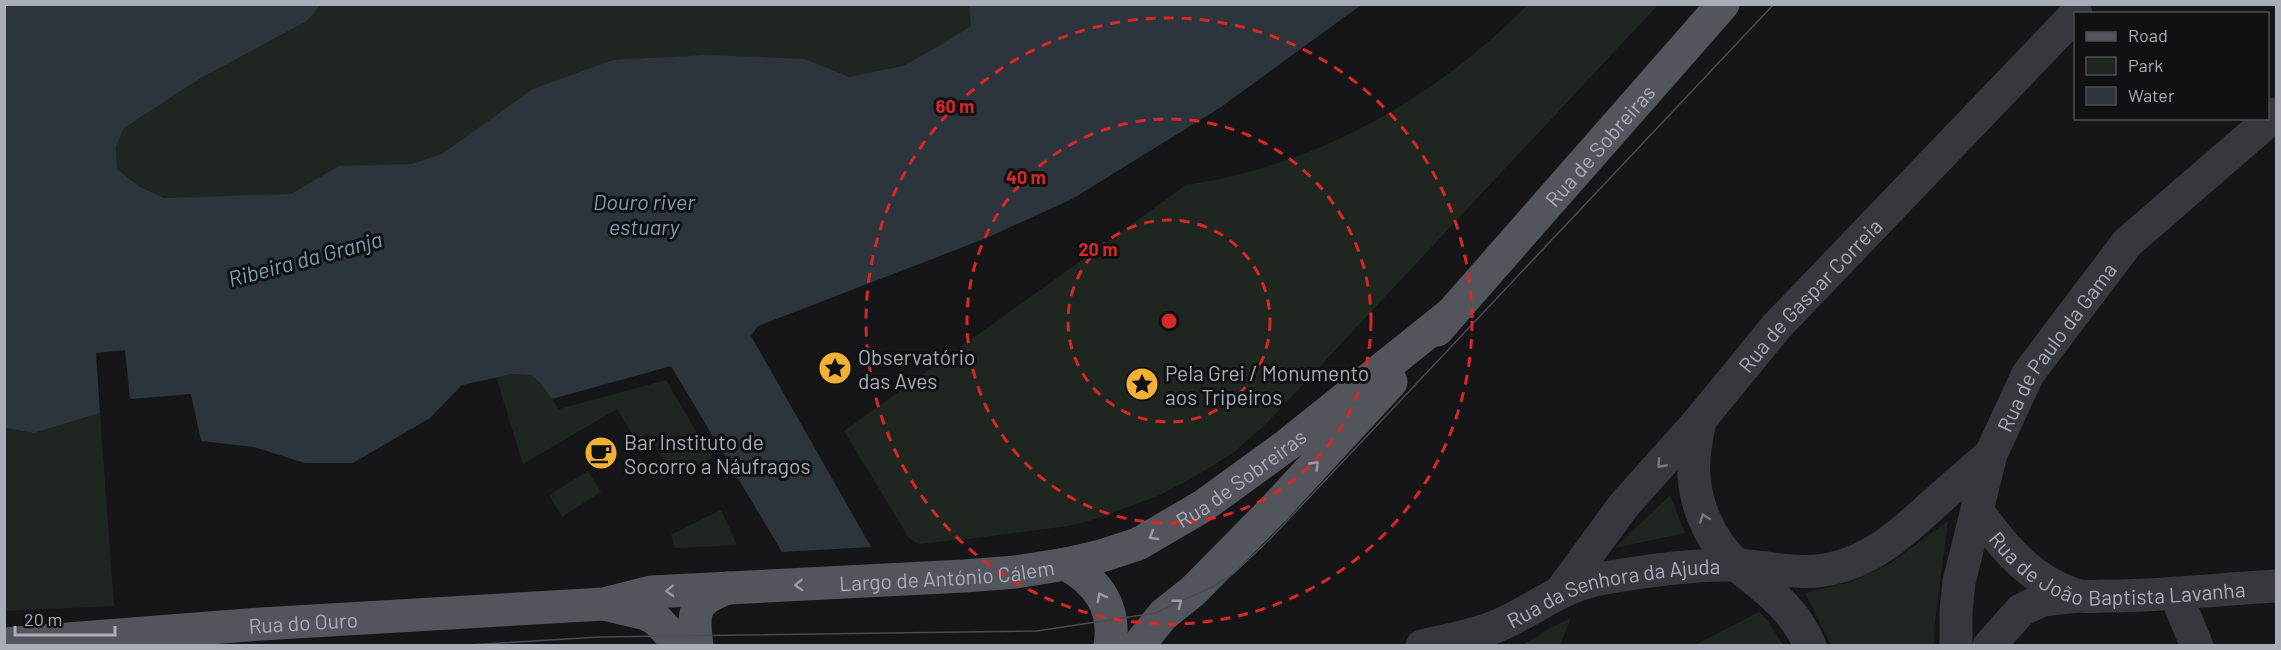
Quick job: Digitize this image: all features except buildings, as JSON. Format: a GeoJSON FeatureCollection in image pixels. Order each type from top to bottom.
{"type":"FeatureCollection","features":[{"type":"Feature","properties":{"kind":"main road","name":"Rua de Sobreiras"},"geometry":{"type":"LineString","coordinates":[[1138,645],[1163,615],[1193,591],[1332,448],[1723,4]]}},
{"type":"Feature","properties":{"kind":"main road","name":"Rua de Sobreiras"},"geometry":{"type":"LineString","coordinates":[[1066,564],[1138,544],[1203,506],[1287,445],[1452,313]]}},
{"type":"Feature","properties":{"kind":"main road","name":"Largo de António Cálem"},"geometry":{"type":"LineString","coordinates":[[604,604],[651,592],[964,576],[1016,572],[1066,564],[1085,575],[1100,592],[1109,612],[1110,645]]}},
{"type":"Feature","properties":{"kind":"main road","name":"Largo de António Cálem"},"geometry":{"type":"LineString","coordinates":[[697,645],[695,615],[700,604],[709,595],[728,588]]}},
{"type":"Feature","properties":{"kind":"main road","name":"Rua do Ouro"},"geometry":{"type":"LineString","coordinates":[[4,644],[261,624],[604,604]]}},
{"type":"Feature","properties":{"kind":"main road"},"geometry":{"type":"LineString","coordinates":[[604,604],[646,614],[657,620],[681,645]]}},
{"type":"Feature","properties":{"kind":"street","name":"Rua de Gaspar Correia"},"geometry":{"type":"LineString","coordinates":[[1561,591],[1624,505],[1700,420],[1776,327],[2074,16]]}},
{"type":"Feature","properties":{"kind":"street","name":"Rua de Paulo da Gama"},"geometry":{"type":"LineString","coordinates":[[1956,645],[1959,582],[1991,454],[2028,374],[2127,243],[2277,114]]}},
{"type":"Feature","properties":{"kind":"street","name":"Rua da Senhora da Ajuda"},"geometry":{"type":"LineString","coordinates":[[1700,420],[1694,457],[1694,488],[1709,532],[1737,565],[1789,609],[1810,645]]}},
{"type":"Feature","properties":{"kind":"street","name":"Rua da Senhora da Ajuda"},"geometry":{"type":"LineString","coordinates":[[1422,645],[1496,627],[1561,591],[1597,579],[1695,566],[1737,565],[1768,570],[1805,571],[1830,569],[1856,561],[1898,536],[1991,454]]}},
{"type":"Feature","properties":{"kind":"street","name":"Rua de João Baptista Lavanha"},"geometry":{"type":"LineString","coordinates":[[1977,510],[1995,536],[2018,561],[2043,579],[2077,596],[2125,596],[2277,586]]}},
{"type":"Feature","properties":{"kind":"street"},"geometry":{"type":"LineString","coordinates":[[2175,593],[2197,645]]}},
{"type":"Feature","properties":{"kind":"street"},"geometry":{"type":"LineString","coordinates":[[1989,645],[2021,610],[2043,600],[2077,596]]}},
{"type":"Feature","properties":{"kind":"green space"},"geometry":{"type":"Polygon","coordinates":[[[321,5],[1361,5],[1221,107],[1072,199],[984,239],[416,196],[163,198],[140,187],[117,169],[116,147],[124,128],[201,78],[307,21],[321,5]]]}},
{"type":"Feature","properties":{"kind":"green space"},"geometry":{"type":"Polygon","coordinates":[[[1527,5],[1658,5],[1267,423],[1233,453],[1160,495],[1096,519],[1068,526],[968,539],[918,544],[909,538],[844,431],[1186,185],[1234,176],[1281,162],[1371,123],[1414,98],[1454,69],[1527,5]]]}},
{"type":"Feature","properties":{"kind":"green space"},"geometry":{"type":"Polygon","coordinates":[[[512,374],[531,375],[541,384],[559,409],[666,380],[712,458],[673,476],[648,434],[636,441],[617,409],[523,464],[496,377],[512,374]]]}},
{"type":"Feature","properties":{"kind":"green space"},"geometry":{"type":"Polygon","coordinates":[[[100,413],[114,606],[5,611],[4,428],[34,433],[100,413]]]}},
{"type":"Feature","properties":{"kind":"green space"},"geometry":{"type":"Polygon","coordinates":[[[588,471],[601,492],[562,517],[549,495],[588,471]]]}},
{"type":"Feature","properties":{"kind":"green space"},"geometry":{"type":"Polygon","coordinates":[[[1670,495],[1685,533],[1615,548],[1670,495]]]}},
{"type":"Feature","properties":{"kind":"green space"},"geometry":{"type":"Polygon","coordinates":[[[721,510],[737,545],[675,548],[671,535],[721,510]]]}},
{"type":"Feature","properties":{"kind":"green space"},"geometry":{"type":"Polygon","coordinates":[[[1948,521],[1934,645],[1831,645],[1805,593],[1850,582],[1888,565],[1948,521]]]}},
{"type":"Feature","properties":{"kind":"green space"},"geometry":{"type":"Polygon","coordinates":[[[1759,612],[1768,621],[1783,645],[1695,645],[1759,612]]]}},
{"type":"Feature","properties":{"kind":"green space"},"geometry":{"type":"Polygon","coordinates":[[[1571,618],[1560,645],[1523,645],[1550,628],[1571,618]]]}},
{"type":"Feature","properties":{"kind":"water","name":"Douro river estuary"},"geometry":{"type":"Polygon","coordinates":[[[4,5],[321,5],[307,21],[201,78],[124,128],[116,147],[117,169],[140,187],[164,198],[291,194],[339,166],[412,164],[442,154],[533,89],[613,60],[707,55],[805,59],[849,77],[903,66],[941,45],[971,26],[969,5],[1361,5],[1221,107],[1072,199],[984,239],[758,326],[751,336],[871,547],[782,552],[671,366],[552,399],[531,375],[512,374],[462,385],[430,418],[353,463],[305,463],[254,447],[201,441],[191,394],[130,399],[125,350],[96,353],[100,413],[34,433],[5,428],[4,5]]]}},
{"type":"Feature","properties":{"kind":"tram line"},"geometry":{"type":"LineString","coordinates":[[451,646],[599,637],[1037,631],[1155,613],[1214,586],[1234,573],[1269,540],[1774,4]]}},
{"type":"Feature","properties":{"kind":"place","name":"Observatório das Aves"},"geometry":{"type":"Point","coordinates":[835,368]}},
{"type":"Feature","properties":{"kind":"place","name":"Pela Grei / Monumento aos Tripeiros"},"geometry":{"type":"Point","coordinates":[1142,384]}},
{"type":"Feature","properties":{"kind":"place","name":"Bar Instituto de Socorro a Náufragos"},"geometry":{"type":"Point","coordinates":[601,453]}},
{"type":"Feature","properties":{"kind":"water label","name":"Ribeira da Granja"},"geometry":{"type":"Point","coordinates":[305,258]}}]}
